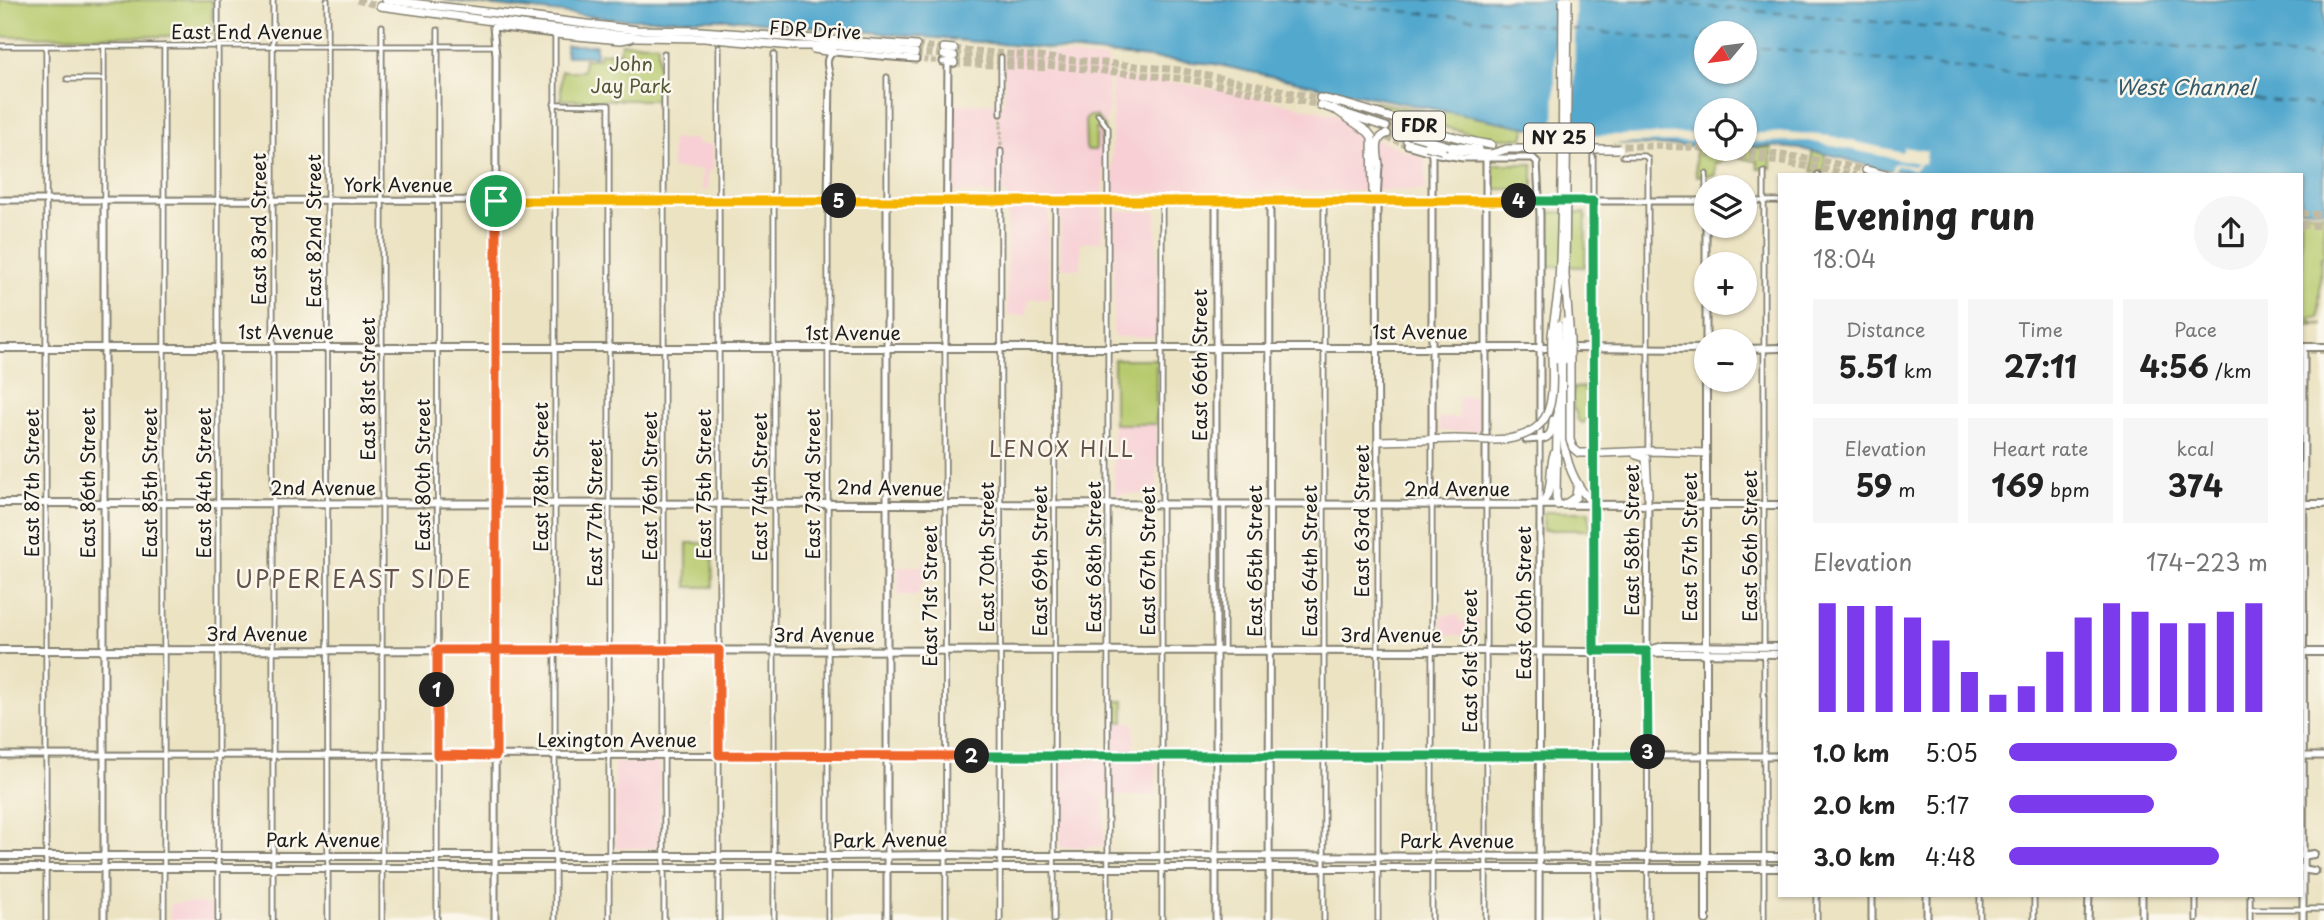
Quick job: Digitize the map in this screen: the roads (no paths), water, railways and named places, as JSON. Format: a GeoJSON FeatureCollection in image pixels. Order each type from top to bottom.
{"type":"FeatureCollection","features":[{"type":"Feature","properties":{"kind":"highway","name":"NY 25"},"geometry":{"type":"LineString","coordinates":[[1540,505],[1549,494],[1551,464],[1558,443],[1557,276],[1566,0]]}},
{"type":"Feature","properties":{"kind":"highway","name":"NY 25"},"geometry":{"type":"LineString","coordinates":[[1566,0],[1558,360],[1563,448],[1577,487],[1594,505]]}},
{"type":"Feature","properties":{"kind":"highway"},"geometry":{"type":"LineString","coordinates":[[1378,441],[1510,439],[1523,436],[1538,427],[1549,410],[1552,394],[1552,336],[1559,282],[1566,0]]}},
{"type":"Feature","properties":{"kind":"highway"},"geometry":{"type":"LineString","coordinates":[[1566,0],[1565,275],[1570,340],[1570,440],[1578,453],[1706,453]]}},
{"type":"Feature","properties":{"kind":"highway","name":"FDR Drive"},"geometry":{"type":"LineString","coordinates":[[383,3],[529,26],[637,37],[704,38],[916,52]]}},
{"type":"Feature","properties":{"kind":"highway","name":"FDR Drive"},"geometry":{"type":"LineString","coordinates":[[383,3],[637,30],[842,39],[916,52]]}},
{"type":"Feature","properties":{"kind":"highway"},"geometry":{"type":"LineString","coordinates":[[555,34],[621,40],[637,37]]}},
{"type":"Feature","properties":{"kind":"highway"},"geometry":{"type":"LineString","coordinates":[[807,46],[833,52]]}},
{"type":"Feature","properties":{"kind":"highway","name":"FDR"},"geometry":{"type":"LineString","coordinates":[[1387,130],[1320,102],[1349,104],[1455,138],[1491,145]]}},
{"type":"Feature","properties":{"kind":"highway"},"geometry":{"type":"LineString","coordinates":[[1349,104],[1387,130],[1378,141],[1379,165]]}},
{"type":"Feature","properties":{"kind":"highway"},"geometry":{"type":"LineString","coordinates":[[1333,108],[1372,137],[1373,192],[1377,202]]}},
{"type":"Feature","properties":{"kind":"highway"},"geometry":{"type":"LineString","coordinates":[[1407,137],[1422,135],[1432,153]]}},
{"type":"Feature","properties":{"kind":"highway"},"geometry":{"type":"LineString","coordinates":[[1407,137],[1426,146],[1445,148]]}},
{"type":"Feature","properties":{"kind":"highway","name":"FDR"},"geometry":{"type":"LineString","coordinates":[[1407,137],[1445,148],[1491,154],[1507,149],[1621,152]]}},
{"type":"Feature","properties":{"kind":"highway"},"geometry":{"type":"LineString","coordinates":[[1486,159],[1497,157]]}},
{"type":"Feature","properties":{"kind":"highway"},"geometry":{"type":"LineString","coordinates":[[1866,170],[1877,173]]}},
{"type":"Feature","properties":{"kind":"highway"},"geometry":{"type":"LineString","coordinates":[[1540,439],[1548,436],[1553,428],[1558,360]]}},
{"type":"Feature","properties":{"kind":"highway"},"geometry":{"type":"LineString","coordinates":[[1558,443],[1556,498],[1561,505],[1576,497],[1577,487]]}},
{"type":"Feature","properties":{"kind":"highway"},"geometry":{"type":"LineString","coordinates":[[1617,452],[1645,457],[1648,495]]}},
{"type":"Feature","properties":{"kind":"main road"},"geometry":{"type":"LineString","coordinates":[[495,920],[496,201],[493,27],[555,34]]}},
{"type":"Feature","properties":{"kind":"main road","name":"FDR Drive"},"geometry":{"type":"LineString","coordinates":[[833,52],[916,52]]}},
{"type":"Feature","properties":{"kind":"main road","name":"East 73rd Street"},"geometry":{"type":"LineString","coordinates":[[828,201],[830,79],[826,61],[833,52]]}},
{"type":"Feature","properties":{"kind":"main road","name":"East 71st Street"},"geometry":{"type":"LineString","coordinates":[[945,348],[949,57]]}},
{"type":"Feature","properties":{"kind":"main road"},"geometry":{"type":"LineString","coordinates":[[1407,137],[1432,153],[1486,159],[1486,435]]}},
{"type":"Feature","properties":{"kind":"main road"},"geometry":{"type":"LineString","coordinates":[[1432,153],[1432,439]]}},
{"type":"Feature","properties":{"kind":"main road","name":"East 60th Street"},"geometry":{"type":"LineString","coordinates":[[1486,159],[1535,160],[1539,201],[1540,439]]}},
{"type":"Feature","properties":{"kind":"main road","name":"East 63rd Street"},"geometry":{"type":"LineString","coordinates":[[1378,504],[1379,165]]}},
{"type":"Feature","properties":{"kind":"main road","name":"York Avenue"},"geometry":{"type":"LineString","coordinates":[[0,200],[1694,201]]}},
{"type":"Feature","properties":{"kind":"main road","name":"East 86th Street"},"geometry":{"type":"LineString","coordinates":[[104,200],[104,920]]}},
{"type":"Feature","properties":{"kind":"main road"},"geometry":{"type":"LineString","coordinates":[[887,201],[887,920]]}},
{"type":"Feature","properties":{"kind":"main road","name":"East 66th Street"},"geometry":{"type":"LineString","coordinates":[[1216,201],[1216,626],[1220,651],[1216,756],[1216,920]]}},
{"type":"Feature","properties":{"kind":"main road"},"geometry":{"type":"LineString","coordinates":[[1593,201],[1593,348]]}},
{"type":"Feature","properties":{"kind":"main road","name":"East 65th Street"},"geometry":{"type":"LineString","coordinates":[[1269,920],[1270,202]]}},
{"type":"Feature","properties":{"kind":"main road","name":"East 57th Street"},"geometry":{"type":"LineString","coordinates":[[1706,238],[1706,329]]}},
{"type":"Feature","properties":{"kind":"main road"},"geometry":{"type":"LineString","coordinates":[[2303,347],[2324,347]]}},
{"type":"Feature","properties":{"kind":"main road","name":"1st Avenue"},"geometry":{"type":"LineString","coordinates":[[0,348],[1694,349]]}},
{"type":"Feature","properties":{"kind":"main road"},"geometry":{"type":"LineString","coordinates":[[1757,348],[1778,348]]}},
{"type":"Feature","properties":{"kind":"main road","name":"East 57th Street"},"geometry":{"type":"LineString","coordinates":[[1706,392],[1706,920]]}},
{"type":"Feature","properties":{"kind":"main road"},"geometry":{"type":"LineString","coordinates":[[1526,440],[1540,439]]}},
{"type":"Feature","properties":{"kind":"main road","name":"East 61st Street"},"geometry":{"type":"LineString","coordinates":[[1486,443],[1486,504]]}},
{"type":"Feature","properties":{"kind":"main road","name":"East 58th Street"},"geometry":{"type":"LineString","coordinates":[[1647,651],[1648,495]]}},
{"type":"Feature","properties":{"kind":"main road","name":"2nd Avenue"},"geometry":{"type":"LineString","coordinates":[[0,503],[1778,505]]}},
{"type":"Feature","properties":{"kind":"main road"},"geometry":{"type":"LineString","coordinates":[[2304,920],[2303,504],[2324,504]]}},
{"type":"Feature","properties":{"kind":"main road","name":"East 60th Street"},"geometry":{"type":"LineString","coordinates":[[1539,920],[1540,505]]}},
{"type":"Feature","properties":{"kind":"main road"},"geometry":{"type":"LineString","coordinates":[[1594,505],[1595,920]]}},
{"type":"Feature","properties":{"kind":"main road","name":"3rd Avenue"},"geometry":{"type":"LineString","coordinates":[[1647,651],[1664,646],[1706,650],[1764,650],[1778,647]]}},
{"type":"Feature","properties":{"kind":"main road"},"geometry":{"type":"LineString","coordinates":[[1679,646],[1693,654]]}},
{"type":"Feature","properties":{"kind":"main road","name":"3rd Avenue"},"geometry":{"type":"LineString","coordinates":[[0,650],[1647,651],[1693,654],[1706,650]]}},
{"type":"Feature","properties":{"kind":"main road","name":"3rd Avenue"},"geometry":{"type":"LineString","coordinates":[[1764,650],[1778,654]]}},
{"type":"Feature","properties":{"kind":"main road"},"geometry":{"type":"LineString","coordinates":[[2303,652],[2324,652]]}},
{"type":"Feature","properties":{"kind":"main road","name":"Lexington Avenue"},"geometry":{"type":"LineString","coordinates":[[0,755],[1778,756]]}},
{"type":"Feature","properties":{"kind":"main road"},"geometry":{"type":"LineString","coordinates":[[2303,756],[2324,756]]}},
{"type":"Feature","properties":{"kind":"main road"},"geometry":{"type":"LineString","coordinates":[[2303,856],[2314,853]]}},
{"type":"Feature","properties":{"kind":"main road","name":"Park Avenue"},"geometry":{"type":"LineString","coordinates":[[0,856],[1778,857]]}},
{"type":"Feature","properties":{"kind":"main road","name":"Park Avenue"},"geometry":{"type":"LineString","coordinates":[[0,868],[1778,868]]}},
{"type":"Feature","properties":{"kind":"main road"},"geometry":{"type":"LineString","coordinates":[[2303,869],[2314,871]]}},
{"type":"Feature","properties":{"kind":"main road"},"geometry":{"type":"LineString","coordinates":[[1872,897],[1872,920]]}},
{"type":"Feature","properties":{"kind":"main road"},"geometry":{"type":"LineString","coordinates":[[1927,897],[1927,920]]}},
{"type":"Feature","properties":{"kind":"main road"},"geometry":{"type":"LineString","coordinates":[[2088,897],[2088,920]]}},
{"type":"Feature","properties":{"kind":"main road"},"geometry":{"type":"LineString","coordinates":[[2142,897],[2142,920]]}},
{"type":"Feature","properties":{"kind":"street","name":"East 84th Street"},"geometry":{"type":"LineString","coordinates":[[218,0],[218,920]]}},
{"type":"Feature","properties":{"kind":"street","name":"East 83rd Street"},"geometry":{"type":"LineString","coordinates":[[273,0],[273,920]]}},
{"type":"Feature","properties":{"kind":"street","name":"East 82nd Street"},"geometry":{"type":"LineString","coordinates":[[327,0],[328,920]]}},
{"type":"Feature","properties":{"kind":"street","name":"East 81st Street"},"geometry":{"type":"LineString","coordinates":[[382,26],[382,920]]}},
{"type":"Feature","properties":{"kind":"street","name":"East 80th Street"},"geometry":{"type":"LineString","coordinates":[[437,920],[438,30]]}},
{"type":"Feature","properties":{"kind":"street","name":"East 78th Street"},"geometry":{"type":"LineString","coordinates":[[555,34],[555,920]]}},
{"type":"Feature","properties":{"kind":"street","name":"East End Avenue"},"geometry":{"type":"LineString","coordinates":[[0,46],[495,46]]}},
{"type":"Feature","properties":{"kind":"street","name":"East 87th Street"},"geometry":{"type":"LineString","coordinates":[[46,46],[46,920]]}},
{"type":"Feature","properties":{"kind":"street","name":"East 85th Street"},"geometry":{"type":"LineString","coordinates":[[164,46],[164,920]]}},
{"type":"Feature","properties":{"kind":"street","name":"East 86th Street"},"geometry":{"type":"LineString","coordinates":[[104,47],[104,200]]}},
{"type":"Feature","properties":{"kind":"street","name":"East 75th Street"},"geometry":{"type":"LineString","coordinates":[[719,47],[719,920]]}},
{"type":"Feature","properties":{"kind":"street","name":"East 76th Street"},"geometry":{"type":"LineString","coordinates":[[664,53],[664,920]]}},
{"type":"Feature","properties":{"kind":"street","name":"East 74th Street"},"geometry":{"type":"LineString","coordinates":[[774,54],[774,920]]}},
{"type":"Feature","properties":{"kind":"street"},"geometry":{"type":"LineString","coordinates":[[1001,57],[1001,114]]}},
{"type":"Feature","properties":{"kind":"street"},"geometry":{"type":"LineString","coordinates":[[887,77],[887,201]]}},
{"type":"Feature","properties":{"kind":"street"},"geometry":{"type":"LineString","coordinates":[[67,79],[104,79]]}},
{"type":"Feature","properties":{"kind":"street","name":"East 77th Street"},"geometry":{"type":"LineString","coordinates":[[554,104],[609,105],[609,920]]}},
{"type":"Feature","properties":{"kind":"street","name":"East 68th Street"},"geometry":{"type":"LineString","coordinates":[[1098,114],[1107,127],[1108,201],[1108,920]]}},
{"type":"Feature","properties":{"kind":"street","name":"East 70th Street"},"geometry":{"type":"LineString","coordinates":[[1000,920],[1001,151]]}},
{"type":"Feature","properties":{"kind":"street","name":"East 58th Street"},"geometry":{"type":"LineString","coordinates":[[1621,152],[1647,157],[1648,495]]}},
{"type":"Feature","properties":{"kind":"street"},"geometry":{"type":"LineString","coordinates":[[1593,156],[1593,201]]}},
{"type":"Feature","properties":{"kind":"street","name":"East 56th Street"},"geometry":{"type":"LineString","coordinates":[[1764,172],[1764,920]]}},
{"type":"Feature","properties":{"kind":"street","name":"East 73rd Street"},"geometry":{"type":"LineString","coordinates":[[828,201],[828,920]]}},
{"type":"Feature","properties":{"kind":"street","name":"East 69th Street"},"geometry":{"type":"LineString","coordinates":[[1054,920],[1055,201]]}},
{"type":"Feature","properties":{"kind":"street","name":"East 67th Street"},"geometry":{"type":"LineString","coordinates":[[1162,201],[1162,920]]}},
{"type":"Feature","properties":{"kind":"street"},"geometry":{"type":"LineString","coordinates":[[1757,201],[1778,201]]}},
{"type":"Feature","properties":{"kind":"street","name":"East 64th Street"},"geometry":{"type":"LineString","coordinates":[[1324,202],[1324,920]]}},
{"type":"Feature","properties":{"kind":"street","name":"East 71st Street"},"geometry":{"type":"LineString","coordinates":[[945,348],[946,920]]}},
{"type":"Feature","properties":{"kind":"street"},"geometry":{"type":"LineString","coordinates":[[1593,348],[1594,505]]}},
{"type":"Feature","properties":{"kind":"street"},"geometry":{"type":"LineString","coordinates":[[1432,439],[1432,920]]}},
{"type":"Feature","properties":{"kind":"street","name":"East 60th Street"},"geometry":{"type":"LineString","coordinates":[[1540,439],[1540,505]]}},
{"type":"Feature","properties":{"kind":"street","name":"East 66th Street"},"geometry":{"type":"LineString","coordinates":[[1220,651],[1224,626],[1224,504]]}},
{"type":"Feature","properties":{"kind":"street","name":"East 63rd Street"},"geometry":{"type":"LineString","coordinates":[[1378,504],[1378,920]]}},
{"type":"Feature","properties":{"kind":"street","name":"East 61st Street"},"geometry":{"type":"LineString","coordinates":[[1486,504],[1486,920]]}},
{"type":"Feature","properties":{"kind":"street"},"geometry":{"type":"LineString","coordinates":[[1216,528],[1225,528]]}},
{"type":"Feature","properties":{"kind":"street"},"geometry":{"type":"LineString","coordinates":[[1216,626],[1224,626]]}},
{"type":"Feature","properties":{"kind":"street","name":"East 58th Street"},"geometry":{"type":"LineString","coordinates":[[1647,651],[1648,920]]}},
{"type":"Feature","properties":{"kind":"street"},"geometry":{"type":"LineString","coordinates":[[1817,897],[1817,920]]}},
{"type":"Feature","properties":{"kind":"street"},"geometry":{"type":"LineString","coordinates":[[1980,897],[1980,920]]}},
{"type":"Feature","properties":{"kind":"street"},"geometry":{"type":"LineString","coordinates":[[2034,897],[2034,920]]}},
{"type":"Feature","properties":{"kind":"street"},"geometry":{"type":"LineString","coordinates":[[2196,897],[2196,920]]}},
{"type":"Feature","properties":{"kind":"street"},"geometry":{"type":"LineString","coordinates":[[2250,897],[2250,920]]}},
{"type":"Feature","properties":{"kind":"street"},"geometry":{"type":"LineString","coordinates":[[2250,909],[2324,909]]}},
{"type":"Feature","properties":{"kind":"water","name":"West Channel"},"geometry":{"type":"Polygon","coordinates":[[[443,0],[2324,0],[2324,210],[2303,208],[2303,173],[1917,173],[1878,169],[1801,149],[1757,146],[1757,98],[1694,98],[1694,146],[1633,145],[1592,140],[1214,64],[730,19],[616,19],[443,0]]]}},
{"type":"Feature","properties":{"kind":"water"},"geometry":{"type":"Polygon","coordinates":[[[566,45],[596,45],[596,56],[566,56],[566,45]]]}},
{"type":"Feature","properties":{"kind":"tunnel"},"geometry":{"type":"LineString","coordinates":[[357,0],[380,6]]}},
{"type":"Feature","properties":{"kind":"tunnel"},"geometry":{"type":"LineString","coordinates":[[916,46],[944,48]]}},
{"type":"Feature","properties":{"kind":"tunnel"},"geometry":{"type":"LineString","coordinates":[[954,49],[1179,70],[1320,98]]}},
{"type":"Feature","properties":{"kind":"tunnel"},"geometry":{"type":"LineString","coordinates":[[915,53],[944,55]]}},
{"type":"Feature","properties":{"kind":"tunnel"},"geometry":{"type":"LineString","coordinates":[[954,56],[1186,79],[1320,105]]}},
{"type":"Feature","properties":{"kind":"tunnel"},"geometry":{"type":"LineString","coordinates":[[916,59],[943,62]]}},
{"type":"Feature","properties":{"kind":"tunnel"},"geometry":{"type":"LineString","coordinates":[[954,63],[1048,68]]}},
{"type":"Feature","properties":{"kind":"tunnel"},"geometry":{"type":"LineString","coordinates":[[1001,114],[1001,151]]}},
{"type":"Feature","properties":{"kind":"tunnel"},"geometry":{"type":"LineString","coordinates":[[1387,120],[1407,128]]}},
{"type":"Feature","properties":{"kind":"tunnel"},"geometry":{"type":"LineString","coordinates":[[1386,127],[1407,134]]}},
{"type":"Feature","properties":{"kind":"tunnel"},"geometry":{"type":"LineString","coordinates":[[1387,134],[1407,140]]}},
{"type":"Feature","properties":{"kind":"tunnel"},"geometry":{"type":"LineString","coordinates":[[1387,139],[1407,145]]}},
{"type":"Feature","properties":{"kind":"tunnel"},"geometry":{"type":"LineString","coordinates":[[1613,146],[1740,150],[1866,170]]}},
{"type":"Feature","properties":{"kind":"tunnel"},"geometry":{"type":"LineString","coordinates":[[1497,157],[1520,150]]}},
{"type":"Feature","properties":{"kind":"tunnel"},"geometry":{"type":"LineString","coordinates":[[1757,159],[1845,173]]}},
{"type":"Feature","properties":{"kind":"tunnel"},"geometry":{"type":"LineString","coordinates":[[2303,213],[2324,215]]}},
{"type":"Feature","properties":{"kind":"tunnel"},"geometry":{"type":"LineString","coordinates":[[2303,225],[2324,226]]}},
{"type":"Feature","properties":{"kind":"tunnel"},"geometry":{"type":"LineString","coordinates":[[2303,351],[2324,351]]}},
{"type":"Feature","properties":{"kind":"tunnel"},"geometry":{"type":"LineString","coordinates":[[2314,871],[2324,871]]}},
{"type":"Feature","properties":{"kind":"district","name":"LENOX HILL"},"geometry":{"type":"Point","coordinates":[1062,450]}},
{"type":"Feature","properties":{"kind":"district","name":"UPPER EAST SIDE"},"geometry":{"type":"Point","coordinates":[354,580]}},
{"type":"Feature","properties":{"kind":"park label","name":"John Jay Park"},"geometry":{"type":"Point","coordinates":[631,75]}}]}
